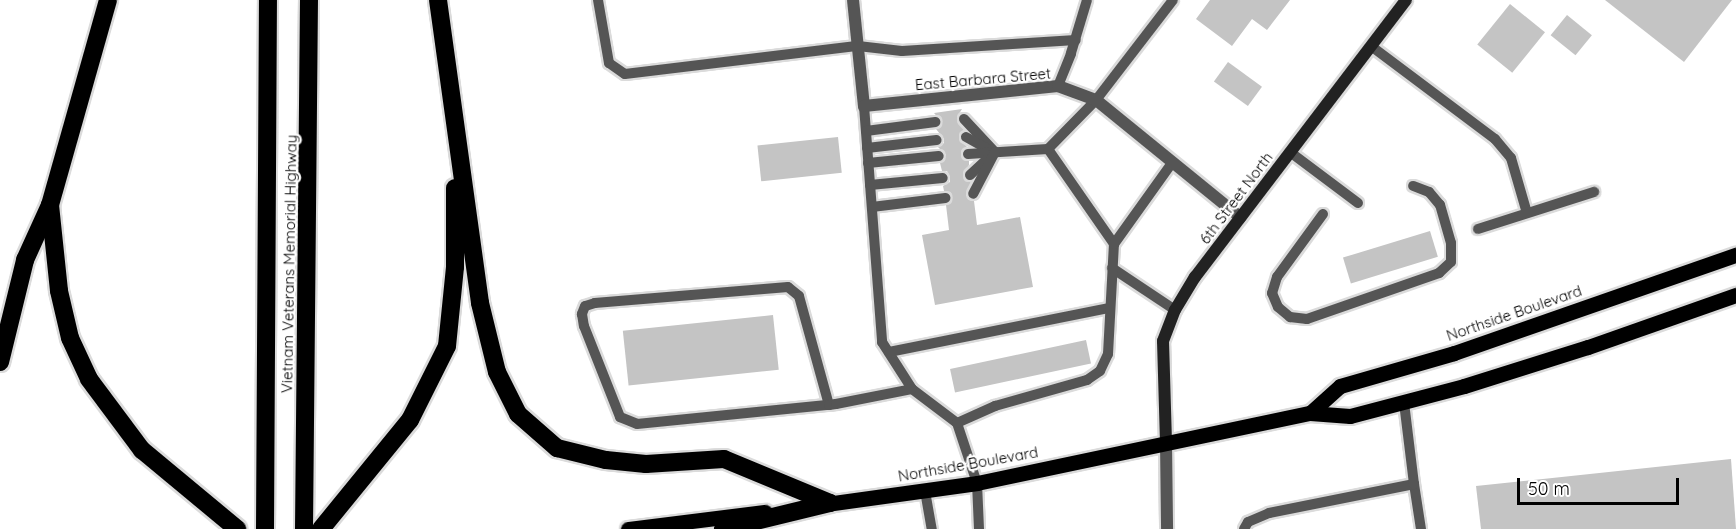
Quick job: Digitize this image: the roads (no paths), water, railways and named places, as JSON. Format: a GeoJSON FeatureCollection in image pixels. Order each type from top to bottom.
{"type":"FeatureCollection","features":[{"type":"Feature","properties":{"kind":"highway"},"geometry":{"type":"LineString","coordinates":[[0,362],[26,260],[50,206],[108,0]]}},
{"type":"Feature","properties":{"kind":"highway","name":"Vietnam Veterans Memorial Highway"},"geometry":{"type":"LineString","coordinates":[[265,529],[268,0]]}},
{"type":"Feature","properties":{"kind":"highway","name":"Vietnam Veterans Memorial Highway"},"geometry":{"type":"LineString","coordinates":[[304,529],[309,0]]}},
{"type":"Feature","properties":{"kind":"highway"},"geometry":{"type":"LineString","coordinates":[[438,0],[480,303],[497,372],[518,414],[557,448],[606,460],[646,464],[724,459],[830,503]]}},
{"type":"Feature","properties":{"kind":"highway"},"geometry":{"type":"LineString","coordinates":[[321,529],[410,420],[447,346],[455,267],[455,119]]}},
{"type":"Feature","properties":{"kind":"highway"},"geometry":{"type":"LineString","coordinates":[[50,206],[59,291],[70,338],[89,379],[142,450],[237,529]]}},
{"type":"Feature","properties":{"kind":"highway"},"geometry":{"type":"LineString","coordinates":[[723,529],[830,503]]}},
{"type":"Feature","properties":{"kind":"main road","name":"Northside Boulevard"},"geometry":{"type":"LineString","coordinates":[[1310,413],[1340,386],[1454,353],[1736,255]]}},
{"type":"Feature","properties":{"kind":"main road","name":"Northside Boulevard"},"geometry":{"type":"LineString","coordinates":[[628,529],[977,483],[1310,413],[1350,416],[1588,347],[1736,295]]}},
{"type":"Feature","properties":{"kind":"street"},"geometry":{"type":"LineString","coordinates":[[853,0],[864,106]]}},
{"type":"Feature","properties":{"kind":"street","name":"6th Street North"},"geometry":{"type":"LineString","coordinates":[[1166,442],[1164,341],[1175,310],[1195,277],[1406,0]]}},
{"type":"Feature","properties":{"kind":"street","name":"East Barbara Street"},"geometry":{"type":"LineString","coordinates":[[864,106],[1058,86],[1096,100],[1240,218]]}},
{"type":"Feature","properties":{"kind":"street"},"geometry":{"type":"LineString","coordinates":[[1166,442],[1167,529]]}},
{"type":"Feature","properties":{"kind":"lane"},"geometry":{"type":"LineString","coordinates":[[598,0],[609,63],[625,74],[858,46],[902,51],[1076,40]]}},
{"type":"Feature","properties":{"kind":"lane"},"geometry":{"type":"LineString","coordinates":[[1058,86],[1076,40],[1087,0]]}},
{"type":"Feature","properties":{"kind":"lane"},"geometry":{"type":"LineString","coordinates":[[968,154],[1048,149],[1096,100],[1173,0]]}},
{"type":"Feature","properties":{"kind":"lane"},"geometry":{"type":"LineString","coordinates":[[1371,46],[1495,139],[1511,158],[1527,213]]}},
{"type":"Feature","properties":{"kind":"lane"},"geometry":{"type":"LineString","coordinates":[[864,106],[882,342],[912,389],[957,423],[977,483],[979,529]]}},
{"type":"Feature","properties":{"kind":"lane"},"geometry":{"type":"LineString","coordinates":[[964,119],[995,152]]}},
{"type":"Feature","properties":{"kind":"lane"},"geometry":{"type":"LineString","coordinates":[[866,130],[935,122]]}},
{"type":"Feature","properties":{"kind":"lane"},"geometry":{"type":"LineString","coordinates":[[966,137],[995,152]]}},
{"type":"Feature","properties":{"kind":"lane"},"geometry":{"type":"LineString","coordinates":[[867,148],[938,140]]}},
{"type":"Feature","properties":{"kind":"lane"},"geometry":{"type":"LineString","coordinates":[[1048,149],[1114,244]]}},
{"type":"Feature","properties":{"kind":"lane"},"geometry":{"type":"LineString","coordinates":[[970,175],[995,152]]}},
{"type":"Feature","properties":{"kind":"lane"},"geometry":{"type":"LineString","coordinates":[[973,194],[995,152]]}},
{"type":"Feature","properties":{"kind":"lane"},"geometry":{"type":"LineString","coordinates":[[1290,152],[1359,203]]}},
{"type":"Feature","properties":{"kind":"lane"},"geometry":{"type":"LineString","coordinates":[[868,164],[939,156]]}},
{"type":"Feature","properties":{"kind":"lane"},"geometry":{"type":"LineString","coordinates":[[957,423],[995,406],[1087,380],[1100,371],[1108,354],[1114,244],[1172,163]]}},
{"type":"Feature","properties":{"kind":"lane"},"geometry":{"type":"LineString","coordinates":[[870,185],[942,178]]}},
{"type":"Feature","properties":{"kind":"lane"},"geometry":{"type":"LineString","coordinates":[[1323,213],[1277,277],[1272,293],[1278,306],[1290,316],[1307,319],[1439,273],[1451,262],[1451,243],[1440,205],[1430,192],[1413,186]]}},
{"type":"Feature","properties":{"kind":"lane"},"geometry":{"type":"LineString","coordinates":[[1478,229],[1594,192]]}},
{"type":"Feature","properties":{"kind":"lane"},"geometry":{"type":"LineString","coordinates":[[872,207],[945,198]]}},
{"type":"Feature","properties":{"kind":"lane"},"geometry":{"type":"LineString","coordinates":[[1112,268],[1175,310]]}},
{"type":"Feature","properties":{"kind":"lane"},"geometry":{"type":"LineString","coordinates":[[829,405],[799,296],[788,287],[594,303],[585,306],[582,314],[584,326],[620,417],[637,424],[829,405],[912,389]]}},
{"type":"Feature","properties":{"kind":"lane"},"geometry":{"type":"LineString","coordinates":[[889,352],[1110,308]]}},
{"type":"Feature","properties":{"kind":"lane"},"geometry":{"type":"LineString","coordinates":[[1404,402],[1421,529]]}},
{"type":"Feature","properties":{"kind":"lane"},"geometry":{"type":"LineString","coordinates":[[1244,529],[1248,522],[1269,513],[1414,484]]}},
{"type":"Feature","properties":{"kind":"lane"},"geometry":{"type":"LineString","coordinates":[[925,491],[932,529]]}}]}
